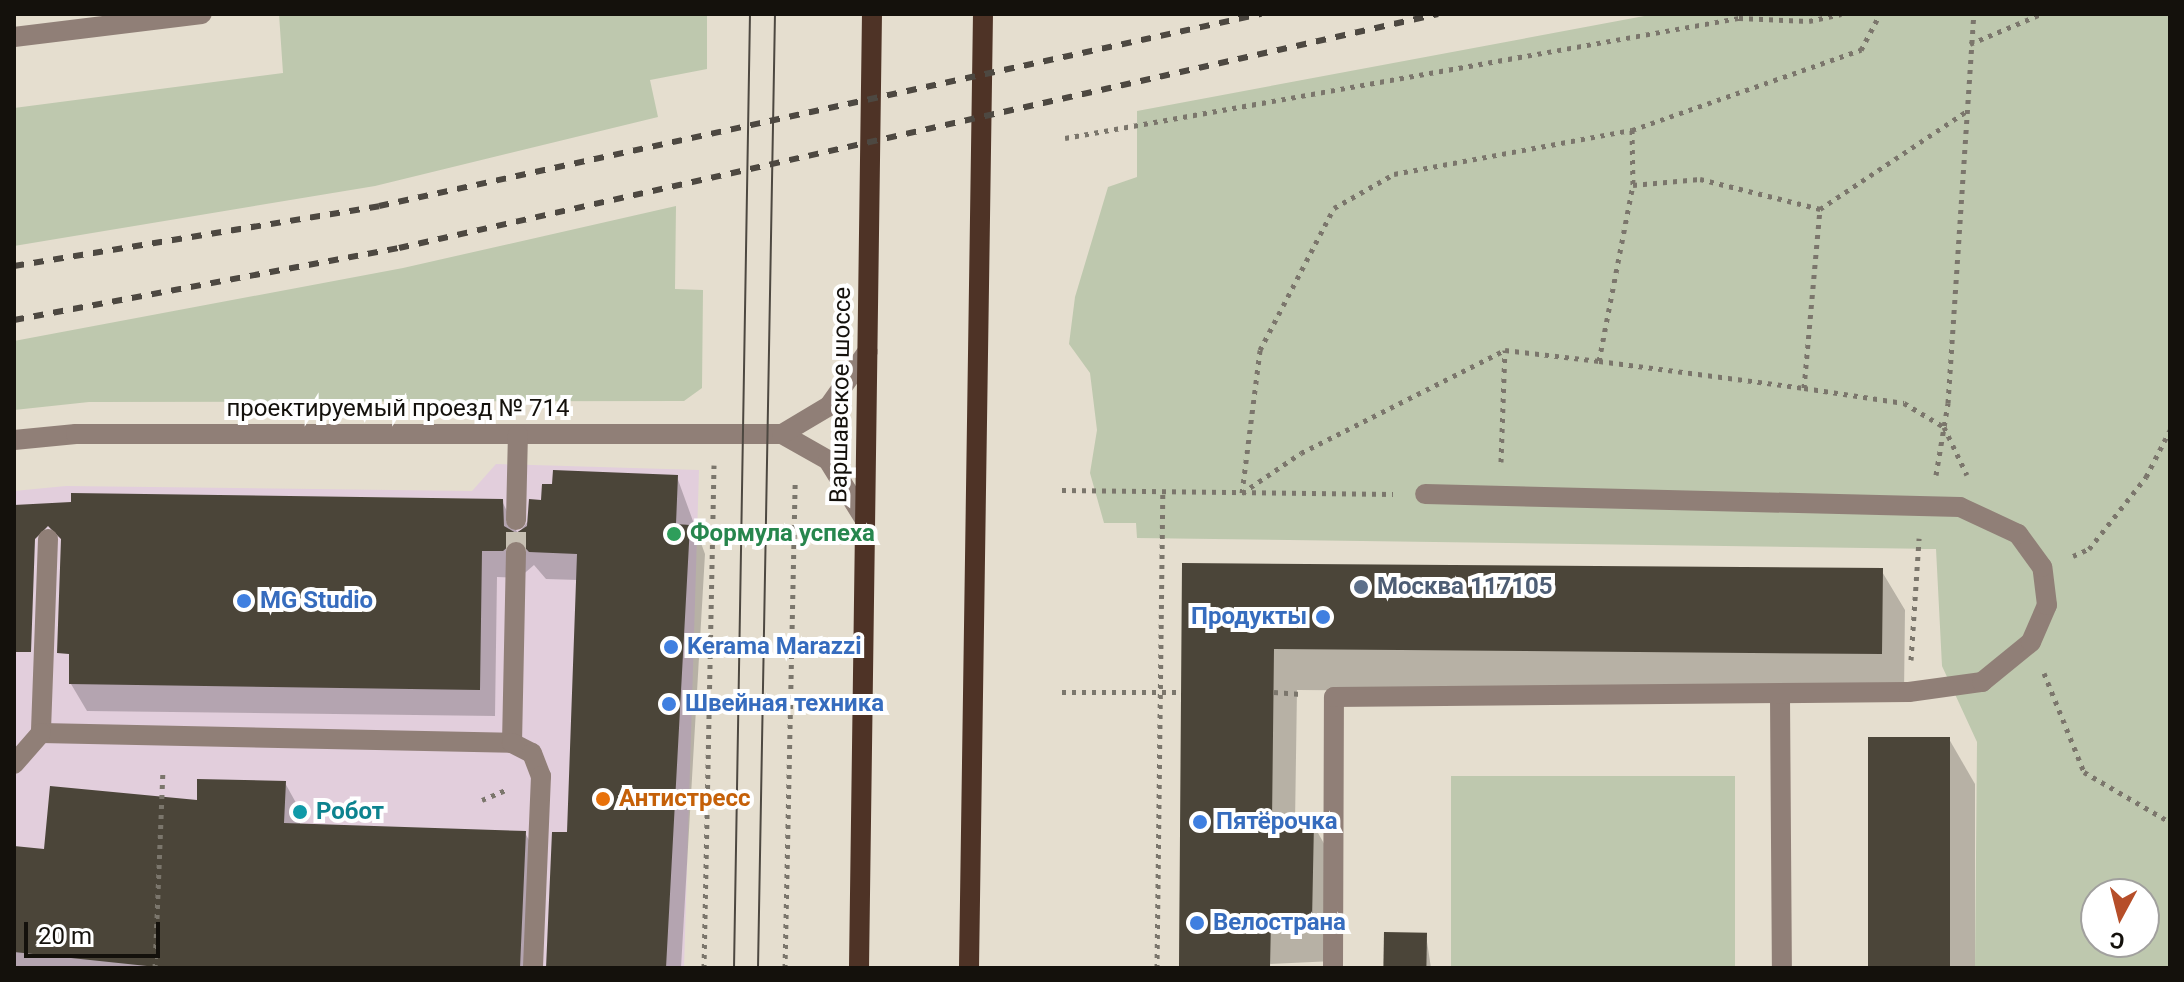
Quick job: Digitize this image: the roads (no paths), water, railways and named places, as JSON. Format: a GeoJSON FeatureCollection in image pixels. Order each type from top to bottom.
{"type":"FeatureCollection","features":[{"type":"Feature","properties":{"kind":"main road","name":"Варшавское шоссе"},"geometry":{"type":"LineString","coordinates":[[859,968],[872,14]]}},
{"type":"Feature","properties":{"kind":"main road"},"geometry":{"type":"LineString","coordinates":[[969,968],[983,14]]}},
{"type":"Feature","properties":{"kind":"street"},"geometry":{"type":"LineString","coordinates":[[14,37],[202,14]]}},
{"type":"Feature","properties":{"kind":"street"},"geometry":{"type":"LineString","coordinates":[[865,520],[828,460],[789,437],[829,406],[868,351]]}},
{"type":"Feature","properties":{"kind":"street","name":"проектируемый проезд № 714"},"geometry":{"type":"LineString","coordinates":[[14,440],[76,434],[789,437]]}},
{"type":"Feature","properties":{"kind":"street"},"geometry":{"type":"LineString","coordinates":[[516,520],[518,435]]}},
{"type":"Feature","properties":{"kind":"street"},"geometry":{"type":"LineString","coordinates":[[1333,968],[1334,697],[1780,698],[1909,692],[1982,682],[2031,642],[2047,605],[2042,567],[2018,534],[1976,510],[1931,506],[1425,494]]}},
{"type":"Feature","properties":{"kind":"street"},"geometry":{"type":"LineString","coordinates":[[14,764],[41,733],[48,539]]}},
{"type":"Feature","properties":{"kind":"street"},"geometry":{"type":"LineString","coordinates":[[512,743],[516,552]]}},
{"type":"Feature","properties":{"kind":"street"},"geometry":{"type":"LineString","coordinates":[[1780,698],[1782,968]]}},
{"type":"Feature","properties":{"kind":"street"},"geometry":{"type":"LineString","coordinates":[[41,733],[512,743],[532,753],[541,776],[533,968]]}},
{"type":"Feature","properties":{"kind":"tunnel"},"geometry":{"type":"LineString","coordinates":[[516,520],[516,552]]}},
{"type":"Feature","properties":{"kind":"tram line"},"geometry":{"type":"LineString","coordinates":[[734,968],[750,14]]}},
{"type":"Feature","properties":{"kind":"tram line"},"geometry":{"type":"LineString","coordinates":[[758,968],[775,14]]}},
{"type":"Feature","properties":{"kind":"railway"},"geometry":{"type":"LineString","coordinates":[[14,266],[379,206],[1261,14]]}},
{"type":"Feature","properties":{"kind":"railway"},"geometry":{"type":"LineString","coordinates":[[14,320],[399,248],[1438,14]]}},
{"type":"Feature","properties":{"kind":"place","name":"Формула успеха"},"geometry":{"type":"Point","coordinates":[674,534]}},
{"type":"Feature","properties":{"kind":"place","name":"Москва 117105"},"geometry":{"type":"Point","coordinates":[1361,587]}},
{"type":"Feature","properties":{"kind":"place","name":"MG Studio"},"geometry":{"type":"Point","coordinates":[244,601]}},
{"type":"Feature","properties":{"kind":"place","name":"Продукты"},"geometry":{"type":"Point","coordinates":[1323,617]}},
{"type":"Feature","properties":{"kind":"place","name":"Kerama Marazzi"},"geometry":{"type":"Point","coordinates":[671,647]}},
{"type":"Feature","properties":{"kind":"place","name":"Швейная техника"},"geometry":{"type":"Point","coordinates":[669,704]}},
{"type":"Feature","properties":{"kind":"place","name":"Антистресс"},"geometry":{"type":"Point","coordinates":[603,799]}},
{"type":"Feature","properties":{"kind":"place","name":"Робот"},"geometry":{"type":"Point","coordinates":[300,812]}},
{"type":"Feature","properties":{"kind":"place","name":"Пятёрочка"},"geometry":{"type":"Point","coordinates":[1200,822]}},
{"type":"Feature","properties":{"kind":"place","name":"Велострана"},"geometry":{"type":"Point","coordinates":[1197,923]}}]}
